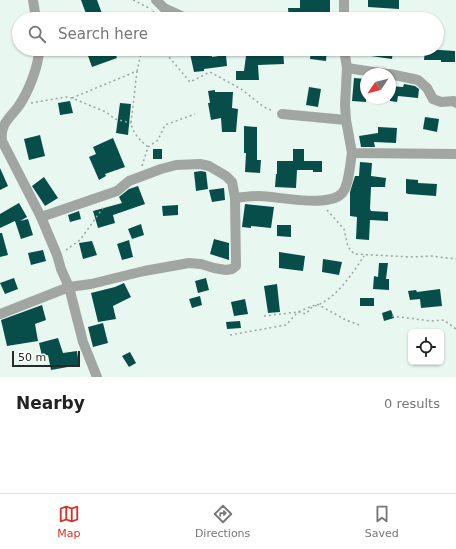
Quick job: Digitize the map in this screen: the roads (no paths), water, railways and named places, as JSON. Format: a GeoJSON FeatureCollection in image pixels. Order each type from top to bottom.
{"type":"FeatureCollection","features":[{"type":"Feature","properties":{"kind":"street"},"geometry":{"type":"LineString","coordinates":[[34,0],[35,12]]}},
{"type":"Feature","properties":{"kind":"street"},"geometry":{"type":"LineString","coordinates":[[344,0],[344,12]]}},
{"type":"Feature","properties":{"kind":"street"},"geometry":{"type":"LineString","coordinates":[[153,4],[173,12]]}},
{"type":"Feature","properties":{"kind":"street"},"geometry":{"type":"LineString","coordinates":[[39,56],[32,79],[19,106],[3,126],[1,134],[2,142],[41,217],[57,255],[69,287],[72,305],[83,342],[98,377]]}},
{"type":"Feature","properties":{"kind":"street"},"geometry":{"type":"LineString","coordinates":[[235,198],[260,196],[308,202],[338,196],[343,192],[347,181],[352,153],[345,106],[347,68],[345,56]]}},
{"type":"Feature","properties":{"kind":"street"},"geometry":{"type":"LineString","coordinates":[[347,68],[360,70]]}},
{"type":"Feature","properties":{"kind":"street"},"geometry":{"type":"LineString","coordinates":[[396,75],[418,80],[434,99],[441,102],[454,101],[456,103]]}},
{"type":"Feature","properties":{"kind":"street"},"geometry":{"type":"LineString","coordinates":[[282,114],[346,120]]}},
{"type":"Feature","properties":{"kind":"street"},"geometry":{"type":"LineString","coordinates":[[352,153],[456,154]]}},
{"type":"Feature","properties":{"kind":"street"},"geometry":{"type":"LineString","coordinates":[[0,314],[69,287],[92,284],[144,271],[189,263],[201,264],[226,270],[235,268],[236,266],[235,198],[232,182],[226,176],[209,166],[200,164],[176,165],[129,181],[117,191],[41,217]]}}]}
